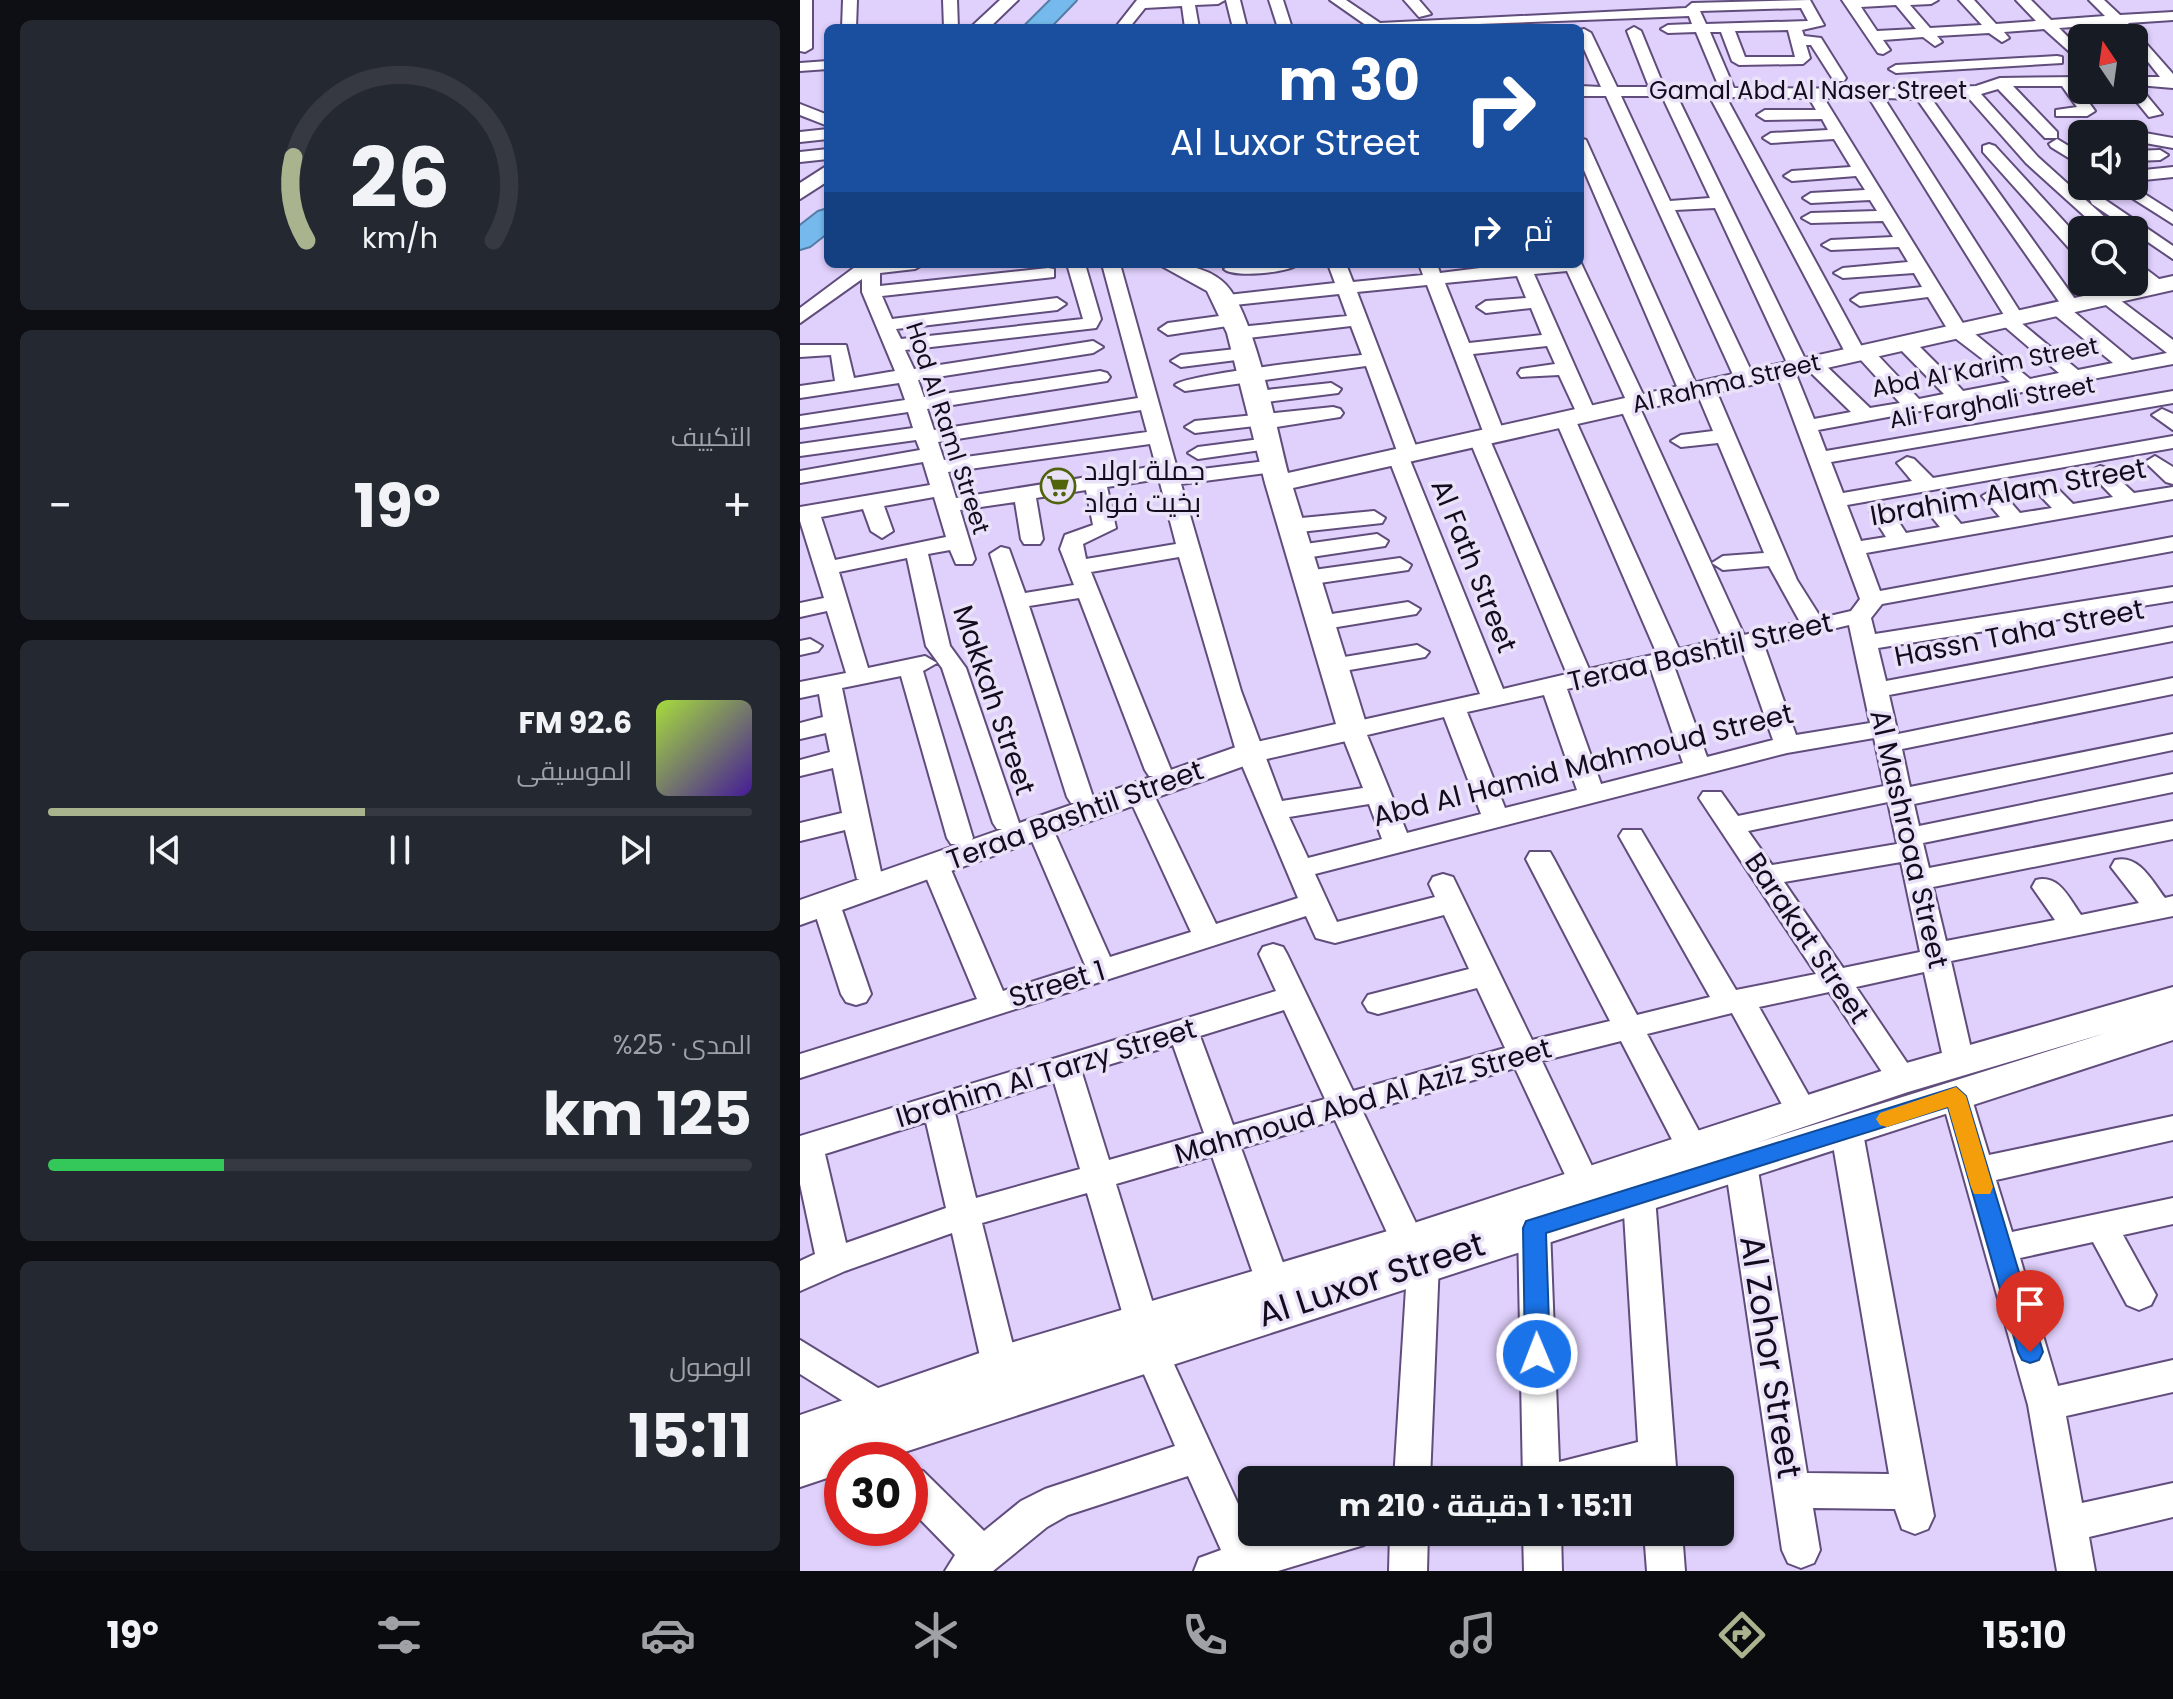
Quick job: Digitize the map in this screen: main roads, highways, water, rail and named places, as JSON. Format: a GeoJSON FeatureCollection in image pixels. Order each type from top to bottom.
{"type":"FeatureCollection","features":[{"type":"Feature","properties":{"kind":"highway"},"geometry":{"type":"LineString","coordinates":[[1042,24],[1075,5]]}},
{"type":"Feature","properties":{"kind":"highway"},"geometry":{"type":"LineString","coordinates":[[812,253],[824,227]]}},
{"type":"Feature","properties":{"kind":"place","name":"جملة اولاد بخيت فواد"},"geometry":{"type":"Point","coordinates":[1058,486]}}]}
